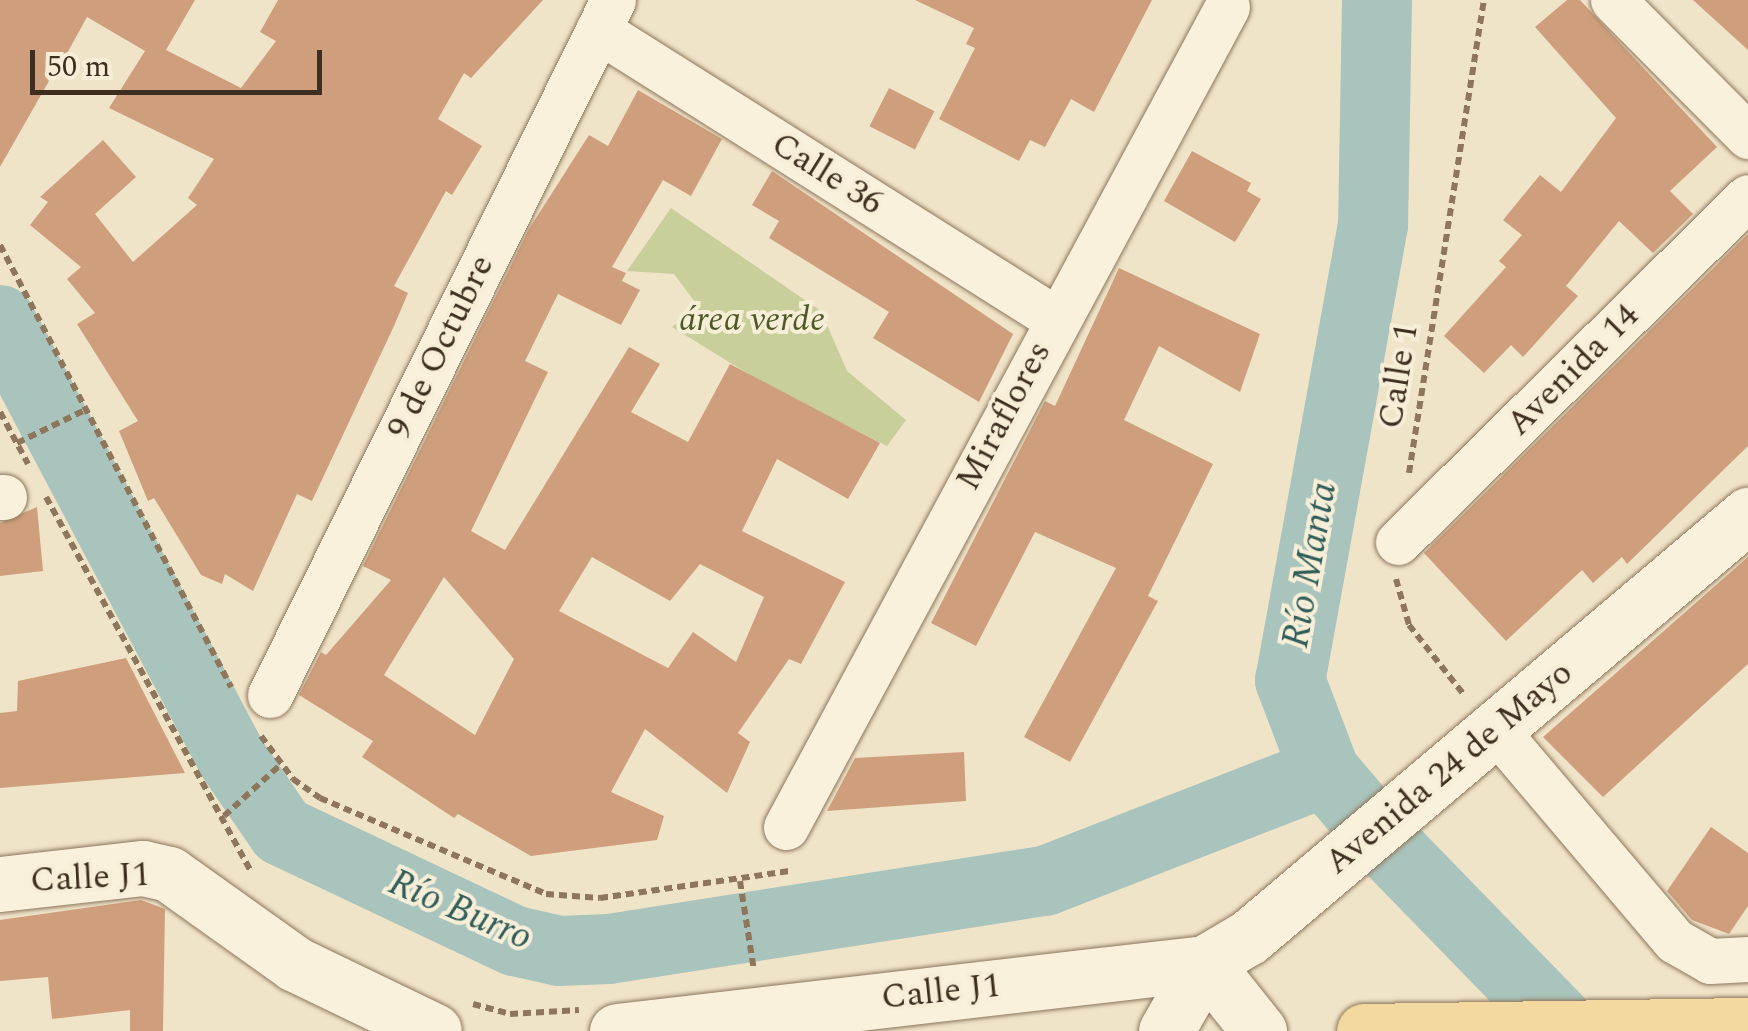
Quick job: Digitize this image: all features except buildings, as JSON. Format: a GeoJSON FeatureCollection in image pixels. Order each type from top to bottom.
{"type":"FeatureCollection","features":[{"type":"Feature","properties":{"kind":"main road"},"geometry":{"type":"LineString","coordinates":[[1364,1031],[1748,1024]]}},
{"type":"Feature","properties":{"kind":"street"},"geometry":{"type":"LineString","coordinates":[[1613,0],[1748,136]]}},
{"type":"Feature","properties":{"kind":"street","name":"Miraflores"},"geometry":{"type":"LineString","coordinates":[[786,828],[1056,319],[1228,8]]}},
{"type":"Feature","properties":{"kind":"street","name":"Calle 36"},"geometry":{"type":"LineString","coordinates":[[605,15],[1056,319]]}},
{"type":"Feature","properties":{"kind":"street","name":"9 de Octubre"},"geometry":{"type":"LineString","coordinates":[[254,706],[605,15]]}},
{"type":"Feature","properties":{"kind":"street","name":"Avenida 14"},"geometry":{"type":"LineString","coordinates":[[1398,542],[1748,197]]}},
{"type":"Feature","properties":{"kind":"street","name":"Avenida 24 de Mayo"},"geometry":{"type":"LineString","coordinates":[[1166,1031],[1227,950],[1748,515]]}},
{"type":"Feature","properties":{"kind":"street"},"geometry":{"type":"LineString","coordinates":[[1486,736],[1676,941],[1710,961],[1748,959]]}},
{"type":"Feature","properties":{"kind":"street","name":"Calle J1"},"geometry":{"type":"LineString","coordinates":[[0,884],[143,868],[169,874],[295,964],[449,1015]]}},
{"type":"Feature","properties":{"kind":"street"},"geometry":{"type":"LineString","coordinates":[[1227,950],[1259,1031]]}},
{"type":"Feature","properties":{"kind":"street","name":"Calle J1"},"geometry":{"type":"LineString","coordinates":[[600,1020],[1227,950]]}},
{"type":"Feature","properties":{"kind":"path","name":"Calle 1"},"geometry":{"type":"LineString","coordinates":[[1484,0],[1398,542],[1398,600],[1409,625],[1486,736]]}},
{"type":"Feature","properties":{"kind":"path"},"geometry":{"type":"LineString","coordinates":[[0,244],[86,410],[254,706],[280,765],[320,798],[546,894],[600,898],[740,881],[805,868],[818,842],[786,828]]}},
{"type":"Feature","properties":{"kind":"path"},"geometry":{"type":"LineString","coordinates":[[17,444],[86,410]]}},
{"type":"Feature","properties":{"kind":"path"},"geometry":{"type":"LineString","coordinates":[[0,412],[17,444],[20,489],[224,816],[258,881]]}},
{"type":"Feature","properties":{"kind":"path"},"geometry":{"type":"LineString","coordinates":[[224,816],[280,765]]}},
{"type":"Feature","properties":{"kind":"path"},"geometry":{"type":"LineString","coordinates":[[740,881],[756,981]]}},
{"type":"Feature","properties":{"kind":"path"},"geometry":{"type":"LineString","coordinates":[[449,1015],[510,1014],[600,1020]]}},
{"type":"Feature","properties":{"kind":"green space","name":"área verde"},"geometry":{"type":"Polygon","coordinates":[[[671,208],[821,311],[847,371],[906,420],[887,446],[773,389],[672,327],[698,306],[674,274],[627,271],[671,208]]]}},
{"type":"Feature","properties":{"kind":"waterway","name":"Río Manta"},"geometry":{"type":"LineString","coordinates":[[1377,0],[1373,225],[1290,680],[1325,772],[1388,846],[1568,1031]]}},
{"type":"Feature","properties":{"kind":"waterway","name":"Río Burro"},"geometry":{"type":"LineString","coordinates":[[0,320],[231,757],[282,831],[515,941],[559,951],[609,949],[1045,881],[1325,772]]}}]}
